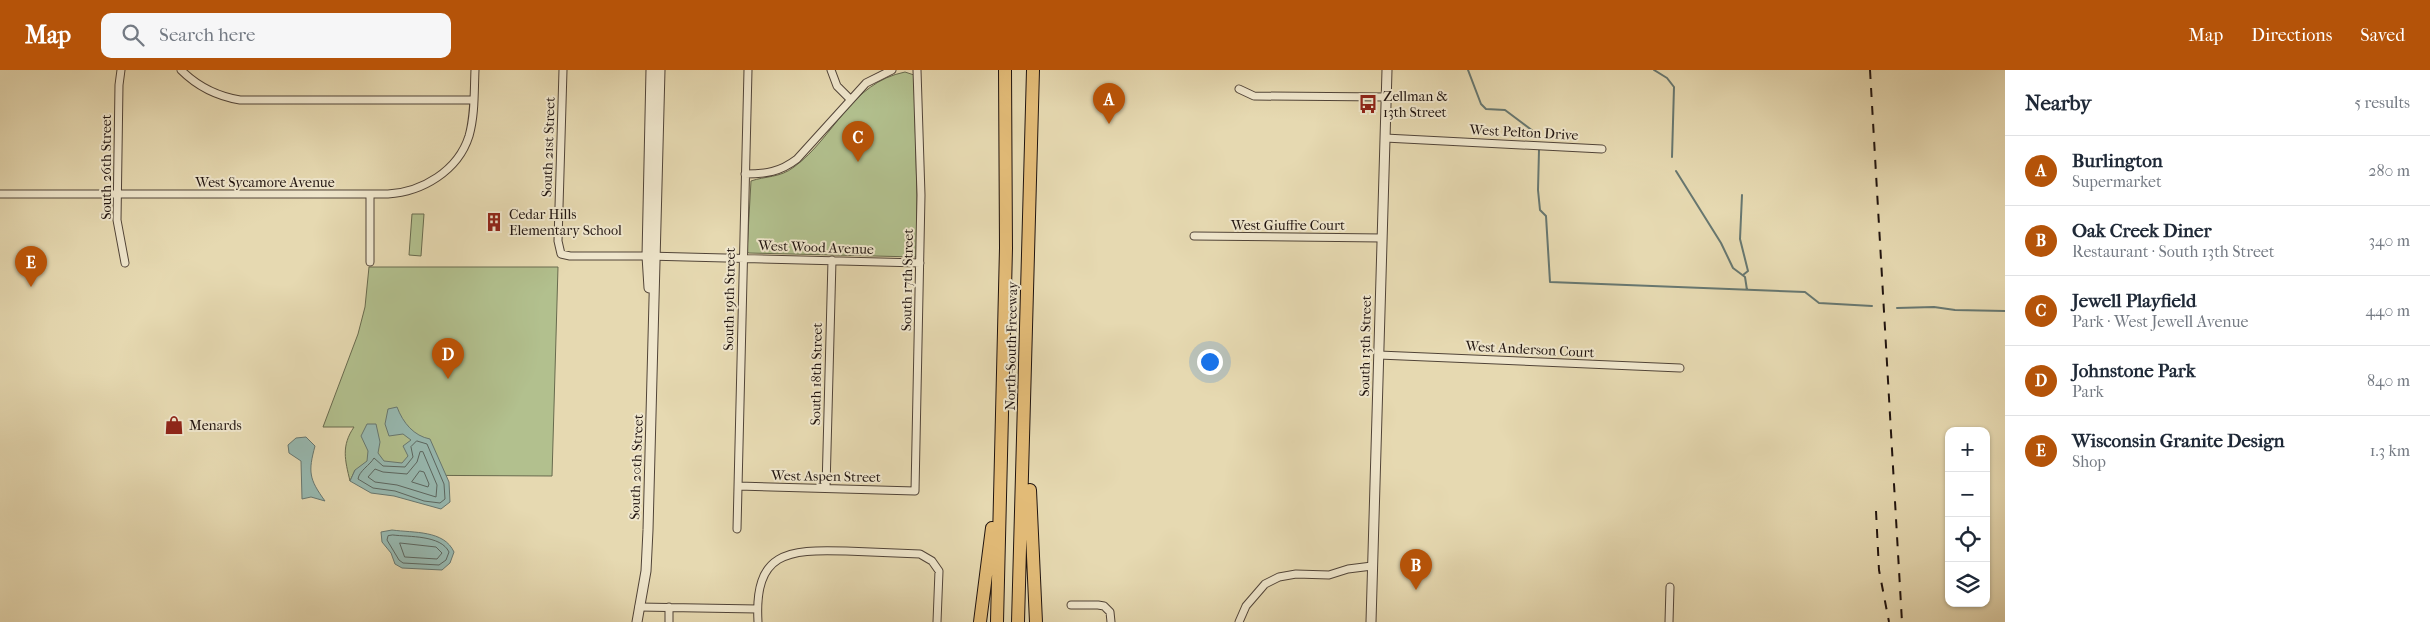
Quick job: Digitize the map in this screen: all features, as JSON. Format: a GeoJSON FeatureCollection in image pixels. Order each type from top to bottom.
{"type":"FeatureCollection","features":[{"type":"Feature","properties":{"kind":"highway"},"geometry":{"type":"LineString","coordinates":[[1000,70],[1005,118]]}},
{"type":"Feature","properties":{"kind":"highway","name":"North-South Freeway"},"geometry":{"type":"LineString","coordinates":[[997,622],[1006,248],[1005,70]]}},
{"type":"Feature","properties":{"kind":"highway","name":"North-South Freeway"},"geometry":{"type":"LineString","coordinates":[[1018,622],[1033,70]]}},
{"type":"Feature","properties":{"kind":"highway"},"geometry":{"type":"LineString","coordinates":[[1025,376],[1030,416],[1030,523],[1036,622]]}},
{"type":"Feature","properties":{"kind":"highway"},"geometry":{"type":"LineString","coordinates":[[980,622],[1002,441]]}},
{"type":"Feature","properties":{"kind":"street","name":"South 26th Street"},"geometry":{"type":"LineString","coordinates":[[121,70],[117,220],[125,262]]}},
{"type":"Feature","properties":{"kind":"street"},"geometry":{"type":"LineString","coordinates":[[181,70],[195,83],[207,90],[240,100],[474,100]]}},
{"type":"Feature","properties":{"kind":"street","name":"West Sycamore Avenue"},"geometry":{"type":"LineString","coordinates":[[0,194],[370,194],[400,193],[415,190],[435,179],[446,170],[460,155],[467,142],[472,120],[475,70]]}},
{"type":"Feature","properties":{"kind":"street","name":"South 21st Street"},"geometry":{"type":"LineString","coordinates":[[561,254],[558,241],[563,70]]}},
{"type":"Feature","properties":{"kind":"street","name":"South 20th Street"},"geometry":{"type":"LineString","coordinates":[[637,622],[646,563],[653,313],[651,256],[651,70]]}},
{"type":"Feature","properties":{"kind":"street","name":"South 20th Street"},"geometry":{"type":"LineString","coordinates":[[651,256],[660,70]]}},
{"type":"Feature","properties":{"kind":"street","name":"South 19th Street"},"geometry":{"type":"LineString","coordinates":[[737,529],[748,70]]}},
{"type":"Feature","properties":{"kind":"street"},"geometry":{"type":"LineString","coordinates":[[831,70],[837,86],[850,99]]}},
{"type":"Feature","properties":{"kind":"street"},"geometry":{"type":"LineString","coordinates":[[745,174],[770,173],[788,166],[798,159],[850,99],[872,78],[892,70]]}},
{"type":"Feature","properties":{"kind":"street","name":"South 17th Street"},"geometry":{"type":"LineString","coordinates":[[915,490],[921,195],[917,70]]}},
{"type":"Feature","properties":{"kind":"street","name":"South 13th Street"},"geometry":{"type":"LineString","coordinates":[[1371,622],[1387,70]]}},
{"type":"Feature","properties":{"kind":"street"},"geometry":{"type":"LineString","coordinates":[[1238,89],[1254,96],[1386,97]]}},
{"type":"Feature","properties":{"kind":"street","name":"West Pelton Drive"},"geometry":{"type":"LineString","coordinates":[[1385,138],[1602,149]]}},
{"type":"Feature","properties":{"kind":"street"},"geometry":{"type":"LineString","coordinates":[[370,194],[370,262]]}},
{"type":"Feature","properties":{"kind":"street","name":"West Giuffre Court"},"geometry":{"type":"LineString","coordinates":[[1194,236],[1382,238]]}},
{"type":"Feature","properties":{"kind":"street","name":"West Wood Avenue"},"geometry":{"type":"LineString","coordinates":[[561,254],[570,256],[651,256],[920,263]]}},
{"type":"Feature","properties":{"kind":"street","name":"South 18th Street"},"geometry":{"type":"LineString","coordinates":[[826,488],[832,260]]}},
{"type":"Feature","properties":{"kind":"street","name":"West Anderson Court"},"geometry":{"type":"LineString","coordinates":[[1379,355],[1680,368]]}},
{"type":"Feature","properties":{"kind":"street","name":"West Aspen Street"},"geometry":{"type":"LineString","coordinates":[[738,486],[915,490]]}},
{"type":"Feature","properties":{"kind":"street"},"geometry":{"type":"LineString","coordinates":[[758,622],[758,595],[762,581],[772,564],[785,556],[807,550],[920,554],[932,561],[939,571],[937,622]]}},
{"type":"Feature","properties":{"kind":"street"},"geometry":{"type":"LineString","coordinates":[[1239,622],[1246,606],[1265,584],[1279,577],[1296,574],[1329,574],[1372,566]]}},
{"type":"Feature","properties":{"kind":"street"},"geometry":{"type":"LineString","coordinates":[[1669,622],[1670,587]]}},
{"type":"Feature","properties":{"kind":"street"},"geometry":{"type":"LineString","coordinates":[[1071,605],[1104,606],[1110,612],[1111,622]]}},
{"type":"Feature","properties":{"kind":"street"},"geometry":{"type":"LineString","coordinates":[[639,607],[757,609]]}},
{"type":"Feature","properties":{"kind":"street"},"geometry":{"type":"LineString","coordinates":[[669,607],[669,622]]}},
{"type":"Feature","properties":{"kind":"green space"},"geometry":{"type":"Polygon","coordinates":[[[905,72],[914,75],[917,196],[916,257],[747,252],[751,181],[789,171],[808,155],[844,112],[870,87],[886,78],[905,72]]]}},
{"type":"Feature","properties":{"kind":"green space"},"geometry":{"type":"Polygon","coordinates":[[[412,214],[424,214],[421,256],[409,255],[412,214]]]}},
{"type":"Feature","properties":{"kind":"green space"},"geometry":{"type":"Polygon","coordinates":[[[369,267],[558,267],[552,476],[365,475],[355,470],[350,481],[345,453],[347,441],[354,427],[323,427],[358,334],[365,307],[369,267]]]}},
{"type":"Feature","properties":{"kind":"water"},"geometry":{"type":"Polygon","coordinates":[[[397,407],[402,418],[414,432],[430,439],[449,482],[450,502],[441,509],[394,496],[371,493],[350,481],[355,470],[367,461],[368,451],[361,436],[367,424],[376,424],[380,442],[378,453],[384,461],[402,463],[408,456],[403,446],[411,440],[403,434],[389,436],[385,424],[388,409],[397,407]]]}},
{"type":"Feature","properties":{"kind":"water"},"geometry":{"type":"Polygon","coordinates":[[[306,437],[315,446],[311,462],[311,475],[325,501],[311,497],[302,499],[301,461],[289,453],[288,445],[296,438],[306,437]]]}},
{"type":"Feature","properties":{"kind":"water"},"geometry":{"type":"Polygon","coordinates":[[[392,530],[419,532],[436,536],[449,545],[454,552],[450,563],[442,570],[402,568],[395,564],[391,553],[382,542],[381,532],[392,530]]]}},
{"type":"Feature","properties":{"kind":"waterway"},"geometry":{"type":"LineString","coordinates":[[1468,70],[1481,104],[1486,109],[1505,110],[1533,131],[1535,137]]}},
{"type":"Feature","properties":{"kind":"waterway"},"geometry":{"type":"LineString","coordinates":[[1654,70],[1667,78],[1674,87],[1672,157]]}},
{"type":"Feature","properties":{"kind":"waterway"},"geometry":{"type":"LineString","coordinates":[[1539,150],[1538,190],[1540,210],[1546,216],[1550,282],[1805,292],[1819,303],[1872,306]]}},
{"type":"Feature","properties":{"kind":"waterway"},"geometry":{"type":"LineString","coordinates":[[1676,171],[1721,243],[1733,268],[1745,277],[1747,290]]}},
{"type":"Feature","properties":{"kind":"waterway"},"geometry":{"type":"LineString","coordinates":[[1742,195],[1740,239],[1748,271],[1743,275]]}},
{"type":"Feature","properties":{"kind":"waterway"},"geometry":{"type":"LineString","coordinates":[[1897,308],[1934,307],[1955,310],[2005,311]]}},
{"type":"Feature","properties":{"kind":"railway"},"geometry":{"type":"LineString","coordinates":[[1870,70],[1902,622]]}},
{"type":"Feature","properties":{"kind":"railway"},"geometry":{"type":"LineString","coordinates":[[1876,511],[1879,570],[1889,622]]}},
{"type":"Feature","properties":{"kind":"place","name":"Zellman & 13th Street"},"geometry":{"type":"Point","coordinates":[1368,104]}},
{"type":"Feature","properties":{"kind":"place","name":"Burlington"},"geometry":{"type":"Point","coordinates":[1109,124]}},
{"type":"Feature","properties":{"kind":"place","name":"Jewell Playfield"},"geometry":{"type":"Point","coordinates":[858,162]}},
{"type":"Feature","properties":{"kind":"place","name":"Cedar Hills Elementary School"},"geometry":{"type":"Point","coordinates":[494,222]}},
{"type":"Feature","properties":{"kind":"place","name":"Wisconsin Granite Design"},"geometry":{"type":"Point","coordinates":[31,287]}},
{"type":"Feature","properties":{"kind":"place","name":"Johnstone Park"},"geometry":{"type":"Point","coordinates":[448,379]}},
{"type":"Feature","properties":{"kind":"place","name":"Menards"},"geometry":{"type":"Point","coordinates":[174,425]}},
{"type":"Feature","properties":{"kind":"place","name":"Oak Creek Diner"},"geometry":{"type":"Point","coordinates":[1416,590]}}]}
